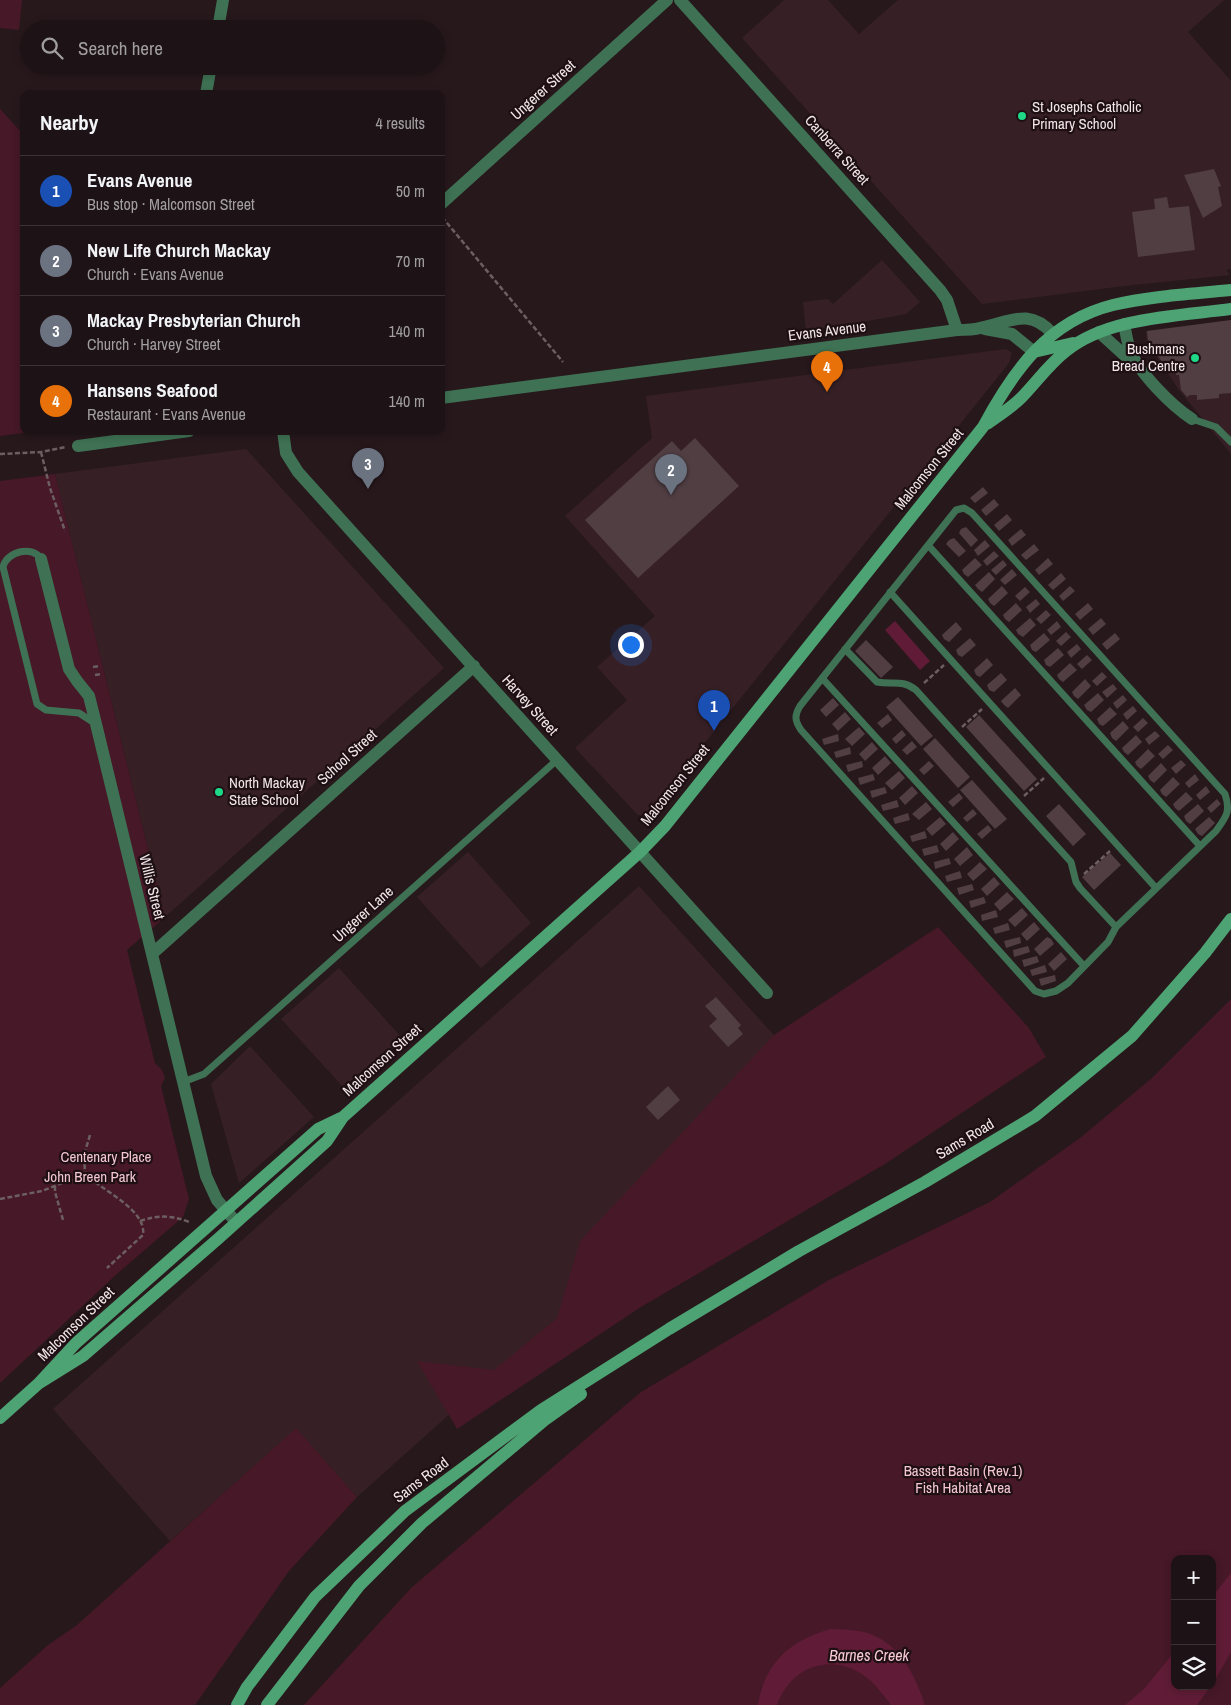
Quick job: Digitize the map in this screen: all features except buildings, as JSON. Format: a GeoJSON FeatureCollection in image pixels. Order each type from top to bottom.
{"type":"FeatureCollection","features":[{"type":"Feature","properties":{"kind":"main road"},"geometry":{"type":"LineString","coordinates":[[1034,352],[1054,334],[1077,319],[1097,310],[1132,301],[1231,290]]}},
{"type":"Feature","properties":{"kind":"main road"},"geometry":{"type":"LineString","coordinates":[[1048,367],[1079,342],[1099,332],[1124,324],[1231,309]]}},
{"type":"Feature","properties":{"kind":"main road"},"geometry":{"type":"LineString","coordinates":[[1097,310],[1124,324]]}},
{"type":"Feature","properties":{"kind":"main road"},"geometry":{"type":"LineString","coordinates":[[1048,367],[1054,334]]}},
{"type":"Feature","properties":{"kind":"main road"},"geometry":{"type":"LineString","coordinates":[[1034,352],[1079,342]]}},
{"type":"Feature","properties":{"kind":"main road","name":"Malcomson Street"},"geometry":{"type":"LineString","coordinates":[[38,1384],[83,1356],[236,1222],[327,1141],[343,1117],[640,852],[665,826],[983,427],[1004,388],[1034,352]]}},
{"type":"Feature","properties":{"kind":"main road","name":"Malcomson Street"},"geometry":{"type":"LineString","coordinates":[[983,427],[1018,402],[1048,367]]}},
{"type":"Feature","properties":{"kind":"main road","name":"Sams Road"},"geometry":{"type":"LineString","coordinates":[[237,1705],[247,1687],[315,1597],[405,1511],[541,1410],[669,1329],[798,1251],[925,1182],[1035,1116],[1132,1036],[1205,953],[1231,919]]}},
{"type":"Feature","properties":{"kind":"main road","name":"Malcomson Street"},"geometry":{"type":"LineString","coordinates":[[0,1418],[38,1384],[76,1343],[318,1129],[343,1117]]}},
{"type":"Feature","properties":{"kind":"main road","name":"Sams Road"},"geometry":{"type":"LineString","coordinates":[[267,1705],[359,1586],[422,1524],[546,1419],[669,1329]]}},
{"type":"Feature","properties":{"kind":"street"},"geometry":{"type":"LineString","coordinates":[[220,20],[223,0]]}},
{"type":"Feature","properties":{"kind":"street","name":"Ungerer Street"},"geometry":{"type":"LineString","coordinates":[[445,200],[667,0]]}},
{"type":"Feature","properties":{"kind":"street","name":"Canberra Street"},"geometry":{"type":"LineString","coordinates":[[680,0],[936,284],[947,300],[956,330]]}},
{"type":"Feature","properties":{"kind":"street"},"geometry":{"type":"LineString","coordinates":[[207,90],[209,75]]}},
{"type":"Feature","properties":{"kind":"street","name":"Evans Avenue"},"geometry":{"type":"LineString","coordinates":[[445,397],[980,328],[1006,320],[1031,318],[1043,324],[1054,334]]}},
{"type":"Feature","properties":{"kind":"street"},"geometry":{"type":"LineString","coordinates":[[1124,324],[1130,350],[1144,373]]}},
{"type":"Feature","properties":{"kind":"street","name":"Evans Avenue"},"geometry":{"type":"LineString","coordinates":[[980,328],[1012,334],[1034,352]]}},
{"type":"Feature","properties":{"kind":"street"},"geometry":{"type":"LineString","coordinates":[[1099,332],[1144,373],[1175,407],[1192,419]]}},
{"type":"Feature","properties":{"kind":"street"},"geometry":{"type":"LineString","coordinates":[[78,446],[159,435]]}},
{"type":"Feature","properties":{"kind":"street","name":"Harvey Street"},"geometry":{"type":"LineString","coordinates":[[284,435],[286,453],[298,472],[767,993]]}},
{"type":"Feature","properties":{"kind":"street","name":"Willis Street"},"geometry":{"type":"LineString","coordinates":[[41,559],[69,669],[90,696],[206,1176],[217,1200],[236,1222]]}},
{"type":"Feature","properties":{"kind":"street","name":"School Street"},"geometry":{"type":"LineString","coordinates":[[153,953],[474,666]]}},
{"type":"Feature","properties":{"kind":"lane"},"geometry":{"type":"LineString","coordinates":[[1192,419],[1216,427],[1231,442]]}},
{"type":"Feature","properties":{"kind":"lane"},"geometry":{"type":"LineString","coordinates":[[964,508],[972,513],[1225,794],[1229,805],[1226,817],[1216,831],[1116,927],[1108,942],[1068,983],[1056,991],[1044,994],[1035,990],[801,730],[796,722],[795,714],[800,706],[890,592],[956,510],[964,508]]}},
{"type":"Feature","properties":{"kind":"lane"},"geometry":{"type":"LineString","coordinates":[[928,545],[1200,846]]}},
{"type":"Feature","properties":{"kind":"lane"},"geometry":{"type":"LineString","coordinates":[[41,559],[39,555],[31,551],[15,553],[4,560],[3,567],[35,699],[41,708],[79,713],[96,724]]}},
{"type":"Feature","properties":{"kind":"lane"},"geometry":{"type":"LineString","coordinates":[[890,592],[1156,888]]}},
{"type":"Feature","properties":{"kind":"lane"},"geometry":{"type":"LineString","coordinates":[[845,649],[877,682],[909,684],[916,690],[1071,862],[1076,882],[1116,927]]}},
{"type":"Feature","properties":{"kind":"lane"},"geometry":{"type":"LineString","coordinates":[[822,678],[1084,966]]}},
{"type":"Feature","properties":{"kind":"lane","name":"Ungerer Lane"},"geometry":{"type":"LineString","coordinates":[[183,1082],[204,1074],[557,760]]}},
{"type":"Feature","properties":{"kind":"path"},"geometry":{"type":"LineString","coordinates":[[445,221],[563,362]]}},
{"type":"Feature","properties":{"kind":"path"},"geometry":{"type":"LineString","coordinates":[[0,454],[41,452],[78,446]]}},
{"type":"Feature","properties":{"kind":"path"},"geometry":{"type":"LineString","coordinates":[[41,452],[64,531]]}},
{"type":"Feature","properties":{"kind":"path"},"geometry":{"type":"LineString","coordinates":[[916,690],[950,659]]}},
{"type":"Feature","properties":{"kind":"path"},"geometry":{"type":"LineString","coordinates":[[94,667],[99,666]]}},
{"type":"Feature","properties":{"kind":"path"},"geometry":{"type":"LineString","coordinates":[[96,676],[101,674]]}},
{"type":"Feature","properties":{"kind":"path"},"geometry":{"type":"LineString","coordinates":[[955,733],[990,703]]}},
{"type":"Feature","properties":{"kind":"path"},"geometry":{"type":"LineString","coordinates":[[1018,802],[1051,771]]}},
{"type":"Feature","properties":{"kind":"path"},"geometry":{"type":"LineString","coordinates":[[1076,882],[1117,844]]}},
{"type":"Feature","properties":{"kind":"path"},"geometry":{"type":"LineString","coordinates":[[90,1135],[84,1155],[85,1173],[131,1209],[142,1226],[143,1235],[106,1268]]}},
{"type":"Feature","properties":{"kind":"path"},"geometry":{"type":"LineString","coordinates":[[0,1199],[42,1191],[89,1177]]}},
{"type":"Feature","properties":{"kind":"path"},"geometry":{"type":"LineString","coordinates":[[55,1186],[62,1220]]}},
{"type":"Feature","properties":{"kind":"path"},"geometry":{"type":"LineString","coordinates":[[140,1221],[168,1216],[189,1222]]}},
{"type":"Feature","properties":{"kind":"shaded area","name":"St Josephs Catholic Primary School"},"geometry":{"type":"Polygon","coordinates":[[[784,0],[828,0],[859,34],[898,0],[1224,0],[1188,32],[1231,81],[1231,269],[1226,270],[1230,275],[982,304],[742,38],[784,0]]]}},
{"type":"Feature","properties":{"kind":"shaded area"},"geometry":{"type":"Polygon","coordinates":[[[882,260],[920,302],[906,314],[806,330],[803,302],[828,299],[833,304],[882,260]]]}},
{"type":"Feature","properties":{"kind":"shaded area","name":"Bushmans Bread Centre"},"geometry":{"type":"Polygon","coordinates":[[[1231,320],[1231,454],[1179,390],[1147,342],[1146,331],[1231,320]]]}},
{"type":"Feature","properties":{"kind":"shaded area"},"geometry":{"type":"Polygon","coordinates":[[[1006,349],[1012,353],[1009,363],[647,815],[638,815],[575,748],[627,700],[597,667],[655,616],[565,516],[652,438],[646,396],[1006,349]]]}},
{"type":"Feature","properties":{"kind":"shaded area","name":"North Mackay State School"},"geometry":{"type":"Polygon","coordinates":[[[246,449],[444,668],[165,917],[55,474],[246,449]]]}},
{"type":"Feature","properties":{"kind":"shaded area"},"geometry":{"type":"Polygon","coordinates":[[[468,852],[531,923],[481,968],[417,897],[468,852]]]}},
{"type":"Feature","properties":{"kind":"shaded area"},"geometry":{"type":"Polygon","coordinates":[[[639,886],[818,1084],[357,1497],[296,1429],[170,1541],[53,1409],[639,886]]]}},
{"type":"Feature","properties":{"kind":"shaded area"},"geometry":{"type":"Polygon","coordinates":[[[339,968],[402,1038],[345,1089],[281,1019],[339,968]]]}},
{"type":"Feature","properties":{"kind":"shaded area"},"geometry":{"type":"Polygon","coordinates":[[[250,1046],[314,1117],[239,1183],[211,1084],[250,1046]]]}},
{"type":"Feature","properties":{"kind":"green space"},"geometry":{"type":"Polygon","coordinates":[[[0,0],[22,0],[19,30],[0,28],[0,0]]]}},
{"type":"Feature","properties":{"kind":"green space"},"geometry":{"type":"Polygon","coordinates":[[[0,109],[20,131],[20,433],[0,436],[0,109]]]}},
{"type":"Feature","properties":{"kind":"green space","name":"John Breen Park"},"geometry":{"type":"Polygon","coordinates":[[[55,474],[165,917],[127,950],[155,1063],[162,1070],[165,1078],[161,1086],[189,1199],[183,1217],[118,1273],[0,1383],[0,481],[55,474]]]}},
{"type":"Feature","properties":{"kind":"green space"},"geometry":{"type":"Polygon","coordinates":[[[938,927],[1029,1028],[1046,1057],[885,1164],[641,1307],[457,1429],[417,1361],[494,1370],[557,1318],[580,1241],[774,1035],[938,927]]]}},
{"type":"Feature","properties":{"kind":"green space","name":"Bassett Basin (Rev.1) Fish Habitat Area"},"geometry":{"type":"Polygon","coordinates":[[[1231,999],[1231,1705],[304,1705],[411,1588],[641,1392],[829,1280],[990,1202],[1080,1138],[1152,1078],[1231,999]]]}},
{"type":"Feature","properties":{"kind":"green space"},"geometry":{"type":"Polygon","coordinates":[[[296,1428],[357,1497],[289,1571],[195,1705],[0,1705],[0,1688],[48,1645],[77,1625],[296,1428]]]}},
{"type":"Feature","properties":{"kind":"water"},"geometry":{"type":"Polygon","coordinates":[[[895,621],[930,661],[920,670],[885,630],[895,621]]]}},
{"type":"Feature","properties":{"kind":"water"},"geometry":{"type":"Polygon","coordinates":[[[1231,1573],[1231,1652],[1216,1678],[1216,1600],[1216,1592],[1231,1573]]]}},
{"type":"Feature","properties":{"kind":"water","name":"Barnes Creek"},"geometry":{"type":"Polygon","coordinates":[[[831,1629],[854,1630],[866,1633],[877,1637],[894,1649],[913,1675],[925,1705],[891,1705],[871,1681],[858,1672],[844,1666],[830,1664],[804,1671],[793,1679],[777,1705],[758,1705],[767,1677],[782,1655],[804,1639],[831,1629]]]}},
{"type":"Feature","properties":{"kind":"water"},"geometry":{"type":"Polygon","coordinates":[[[1171,1656],[1171,1690],[1208,1690],[1197,1705],[1125,1705],[1144,1689],[1171,1656]]]}},
{"type":"Feature","properties":{"kind":"place","name":"St Josephs Catholic Primary School"},"geometry":{"type":"Point","coordinates":[1022,116]}},
{"type":"Feature","properties":{"kind":"place","name":"Bushmans Bread Centre"},"geometry":{"type":"Point","coordinates":[1195,358]}},
{"type":"Feature","properties":{"kind":"place","name":"Hansens Seafood"},"geometry":{"type":"Point","coordinates":[827,392]}},
{"type":"Feature","properties":{"kind":"place","name":"Mackay Presbyterian Church"},"geometry":{"type":"Point","coordinates":[368,489]}},
{"type":"Feature","properties":{"kind":"place","name":"New Life Church Mackay"},"geometry":{"type":"Point","coordinates":[671,495]}},
{"type":"Feature","properties":{"kind":"place","name":"Evans Avenue"},"geometry":{"type":"Point","coordinates":[714,731]}},
{"type":"Feature","properties":{"kind":"place","name":"North Mackay State School"},"geometry":{"type":"Point","coordinates":[219,792]}},
{"type":"Feature","properties":{"kind":"park label","name":"Centenary Place"},"geometry":{"type":"Point","coordinates":[106,1157]}}]}
